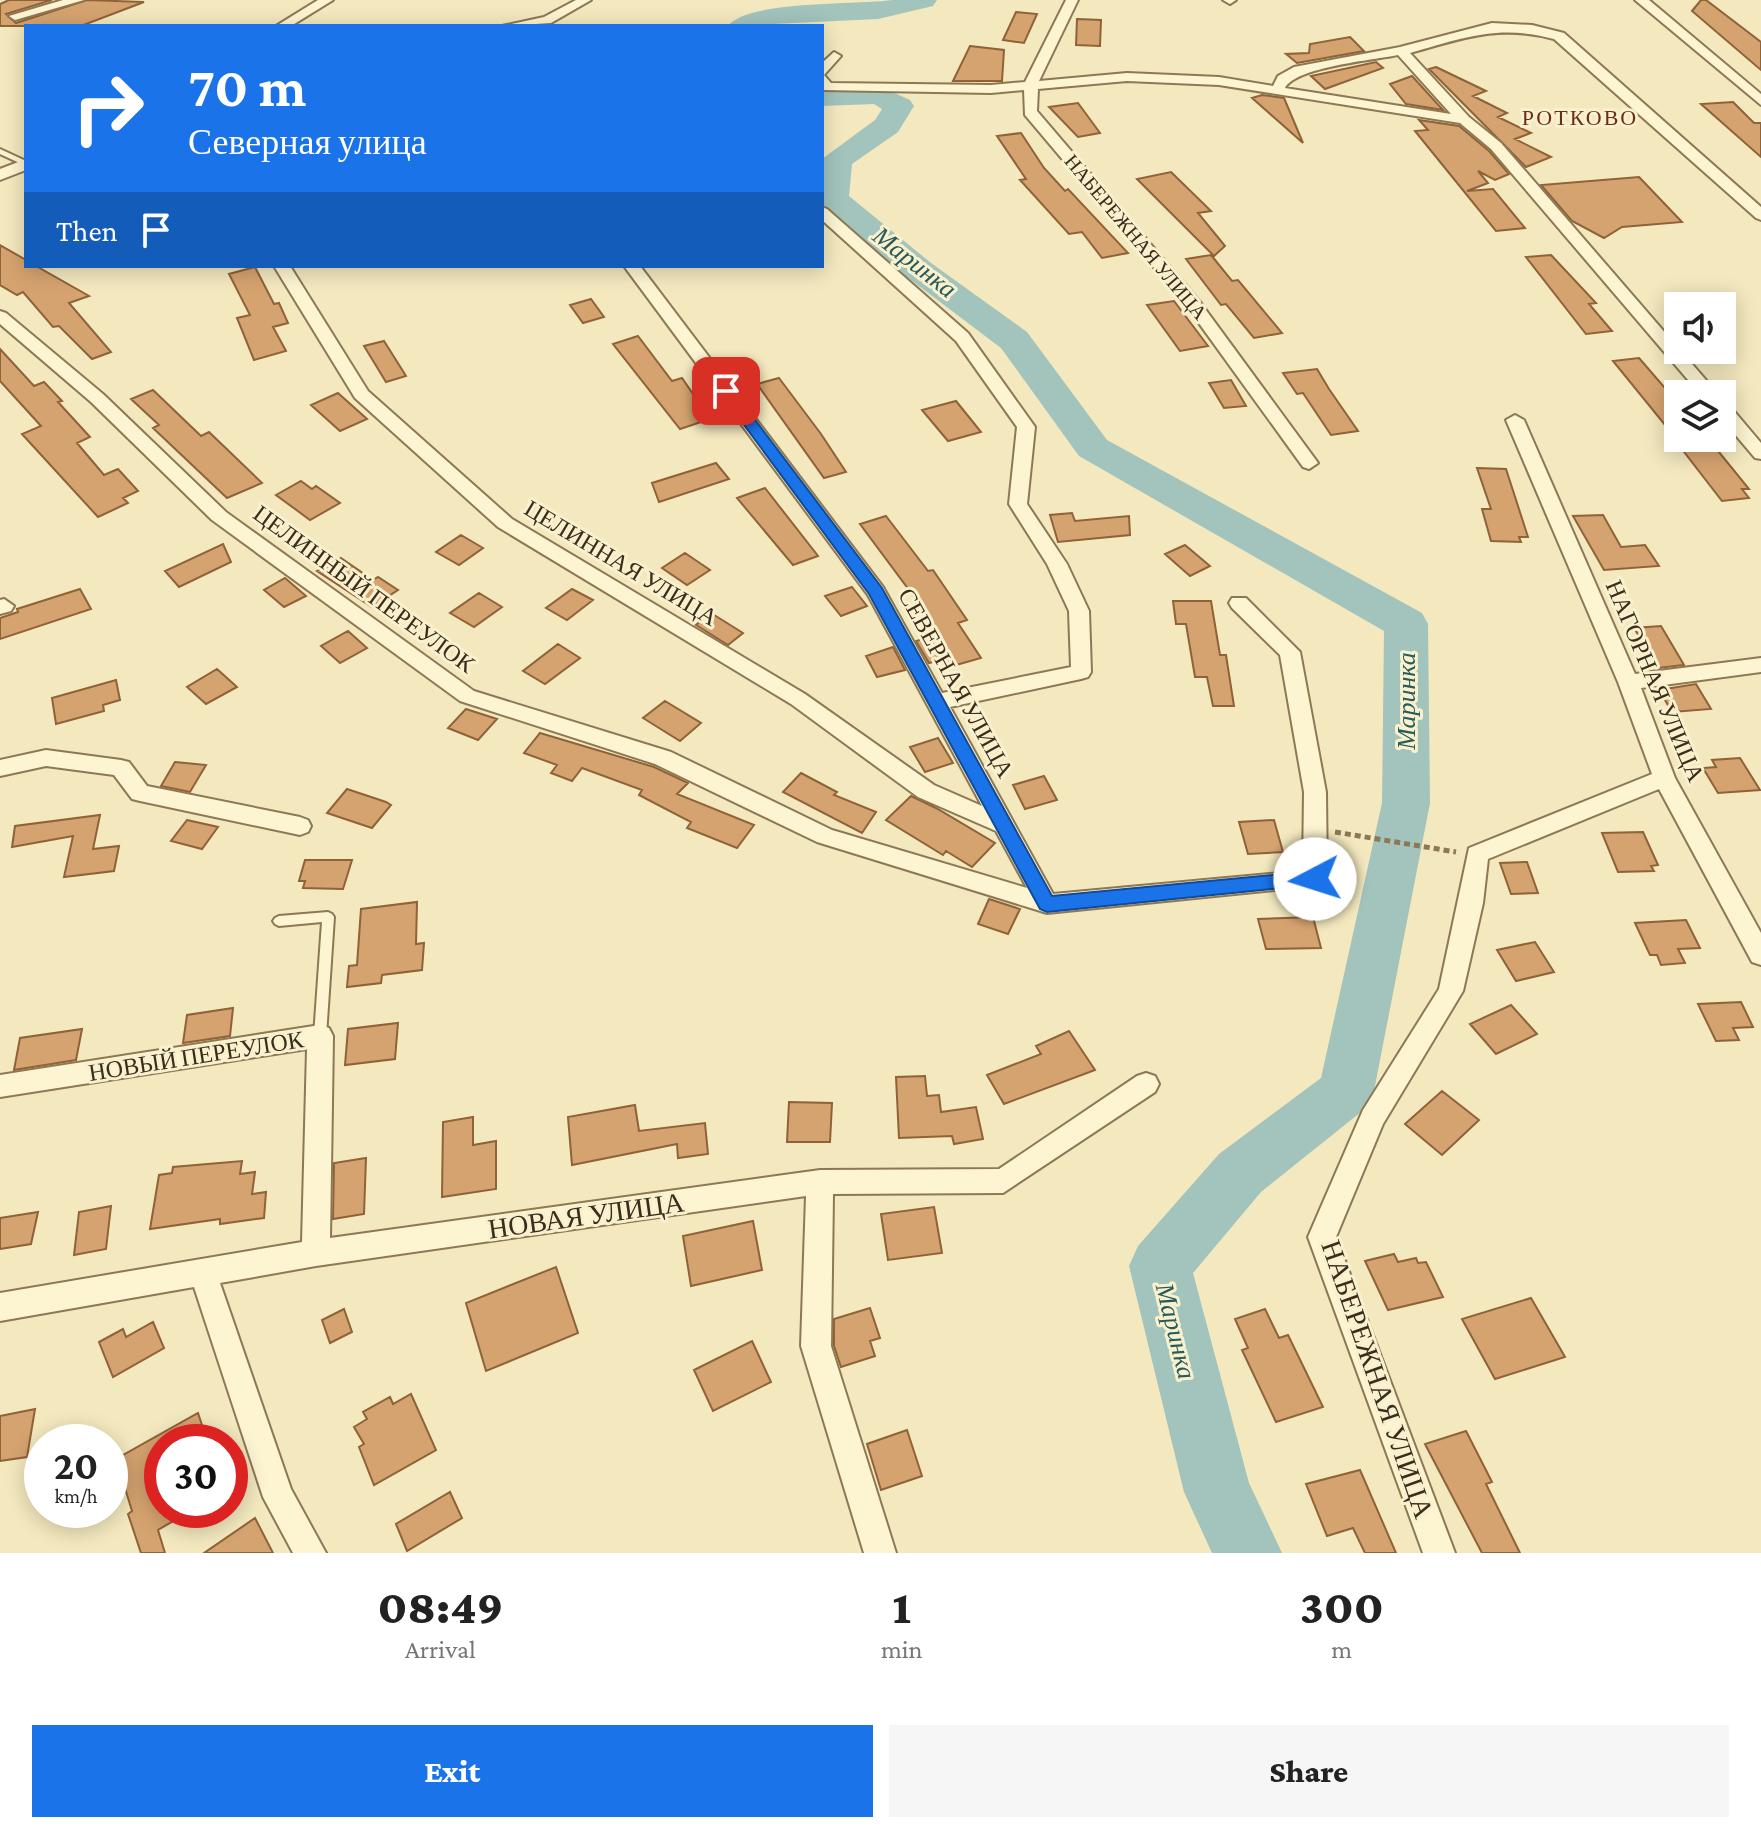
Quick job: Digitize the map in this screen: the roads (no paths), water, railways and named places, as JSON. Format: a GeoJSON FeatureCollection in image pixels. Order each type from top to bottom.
{"type":"FeatureCollection","features":[{"type":"Feature","properties":{"kind":"street"},"geometry":{"type":"LineString","coordinates":[[15,16],[78,0]]}},
{"type":"Feature","properties":{"kind":"street"},"geometry":{"type":"LineString","coordinates":[[285,24],[327,0]]}},
{"type":"Feature","properties":{"kind":"street"},"geometry":{"type":"LineString","coordinates":[[521,24],[547,20],[585,0]]}},
{"type":"Feature","properties":{"kind":"street"},"geometry":{"type":"LineString","coordinates":[[1031,83],[1072,0]]}},
{"type":"Feature","properties":{"kind":"street"},"geometry":{"type":"LineString","coordinates":[[1641,0],[1761,101]]}},
{"type":"Feature","properties":{"kind":"street"},"geometry":{"type":"LineString","coordinates":[[1277,91],[1283,79],[1299,70],[1401,51],[1492,27],[1532,29],[1559,36],[1761,215]]}},
{"type":"Feature","properties":{"kind":"street"},"geometry":{"type":"LineString","coordinates":[[1401,51],[1464,120],[1496,146],[1697,380]]}},
{"type":"Feature","properties":{"kind":"street"},"geometry":{"type":"LineString","coordinates":[[824,69],[834,56]]}},
{"type":"Feature","properties":{"kind":"street"},"geometry":{"type":"LineString","coordinates":[[824,82],[827,87],[991,89],[1031,83],[1127,77],[1219,81],[1464,120]]}},
{"type":"Feature","properties":{"kind":"street","name":"НАБЕРЕЖНАЯ УЛИЦА"},"geometry":{"type":"LineString","coordinates":[[1031,83],[1030,112],[1194,305],[1309,463]]}},
{"type":"Feature","properties":{"kind":"street"},"geometry":{"type":"LineString","coordinates":[[0,175],[24,165]]}},
{"type":"Feature","properties":{"kind":"street"},"geometry":{"type":"LineString","coordinates":[[824,214],[962,337],[1026,427],[1018,504],[1057,564],[1079,611],[1081,672],[937,702]]}},
{"type":"Feature","properties":{"kind":"street","name":"ЦЕЛИННАЯ УЛИЦА"},"geometry":{"type":"LineString","coordinates":[[283,268],[361,394],[505,523],[798,699],[926,791],[1003,825]]}},
{"type":"Feature","properties":{"kind":"street","name":"СЕВЕРНАЯ УЛИЦА"},"geometry":{"type":"LineString","coordinates":[[633,268],[876,592],[1047,904]]}},
{"type":"Feature","properties":{"kind":"street","name":"ЦЕЛИННЫЙ ПЕРЕУЛОК"},"geometry":{"type":"LineString","coordinates":[[0,316],[97,398],[219,516],[467,696],[663,758],[825,836],[1047,904],[1315,879],[1315,792],[1290,652],[1239,603]]}},
{"type":"Feature","properties":{"kind":"street","name":"НАГОРНАЯ УЛИЦА"},"geometry":{"type":"LineString","coordinates":[[1515,420],[1628,682],[1664,778],[1761,955]]}},
{"type":"Feature","properties":{"kind":"street"},"geometry":{"type":"LineString","coordinates":[[1736,425],[1761,454]]}},
{"type":"Feature","properties":{"kind":"street"},"geometry":{"type":"LineString","coordinates":[[1628,682],[1761,665]]}},
{"type":"Feature","properties":{"kind":"street"},"geometry":{"type":"LineString","coordinates":[[0,768],[46,758],[121,768],[140,793],[300,826]]}},
{"type":"Feature","properties":{"kind":"street","name":"НАБЕРЕЖНАЯ УЛИЦА"},"geometry":{"type":"LineString","coordinates":[[1439,1553],[1322,1237],[1372,1118],[1451,991],[1471,903],[1477,854],[1664,778]]}},
{"type":"Feature","properties":{"kind":"street","name":"НОВЫЙ ПЕРЕУЛОК"},"geometry":{"type":"LineString","coordinates":[[0,1086],[320,1036],[316,1253]]}},
{"type":"Feature","properties":{"kind":"street","name":"НОВАЯ УЛИЦА"},"geometry":{"type":"LineString","coordinates":[[0,1307],[316,1253],[820,1182],[1003,1181],[1146,1084]]}},
{"type":"Feature","properties":{"kind":"street"},"geometry":{"type":"LineString","coordinates":[[820,1182],[816,1346],[880,1553]]}},
{"type":"Feature","properties":{"kind":"street"},"geometry":{"type":"LineString","coordinates":[[203,1273],[278,1497],[310,1553]]}},
{"type":"Feature","properties":{"kind":"lane"},"geometry":{"type":"LineString","coordinates":[[0,151],[24,163]]}},
{"type":"Feature","properties":{"kind":"lane"},"geometry":{"type":"LineString","coordinates":[[279,921],[328,917],[320,1036]]}},
{"type":"Feature","properties":{"kind":"waterway","name":"Маринка"},"geometry":{"type":"LineString","coordinates":[[747,24],[785,14],[878,11],[923,0]]}},
{"type":"Feature","properties":{"kind":"waterway","name":"Маринка"},"geometry":{"type":"LineString","coordinates":[[824,97],[879,95],[899,106],[887,126],[837,160],[833,199],[919,270],[1014,340],[1093,448],[1406,624],[1406,803],[1346,1091],[1240,1173],[1160,1266],[1218,1492],[1248,1553]]}},
{"type":"Feature","properties":{"kind":"district","name":"РОТКОВО"},"geometry":{"type":"Point","coordinates":[1580,117]}}]}
